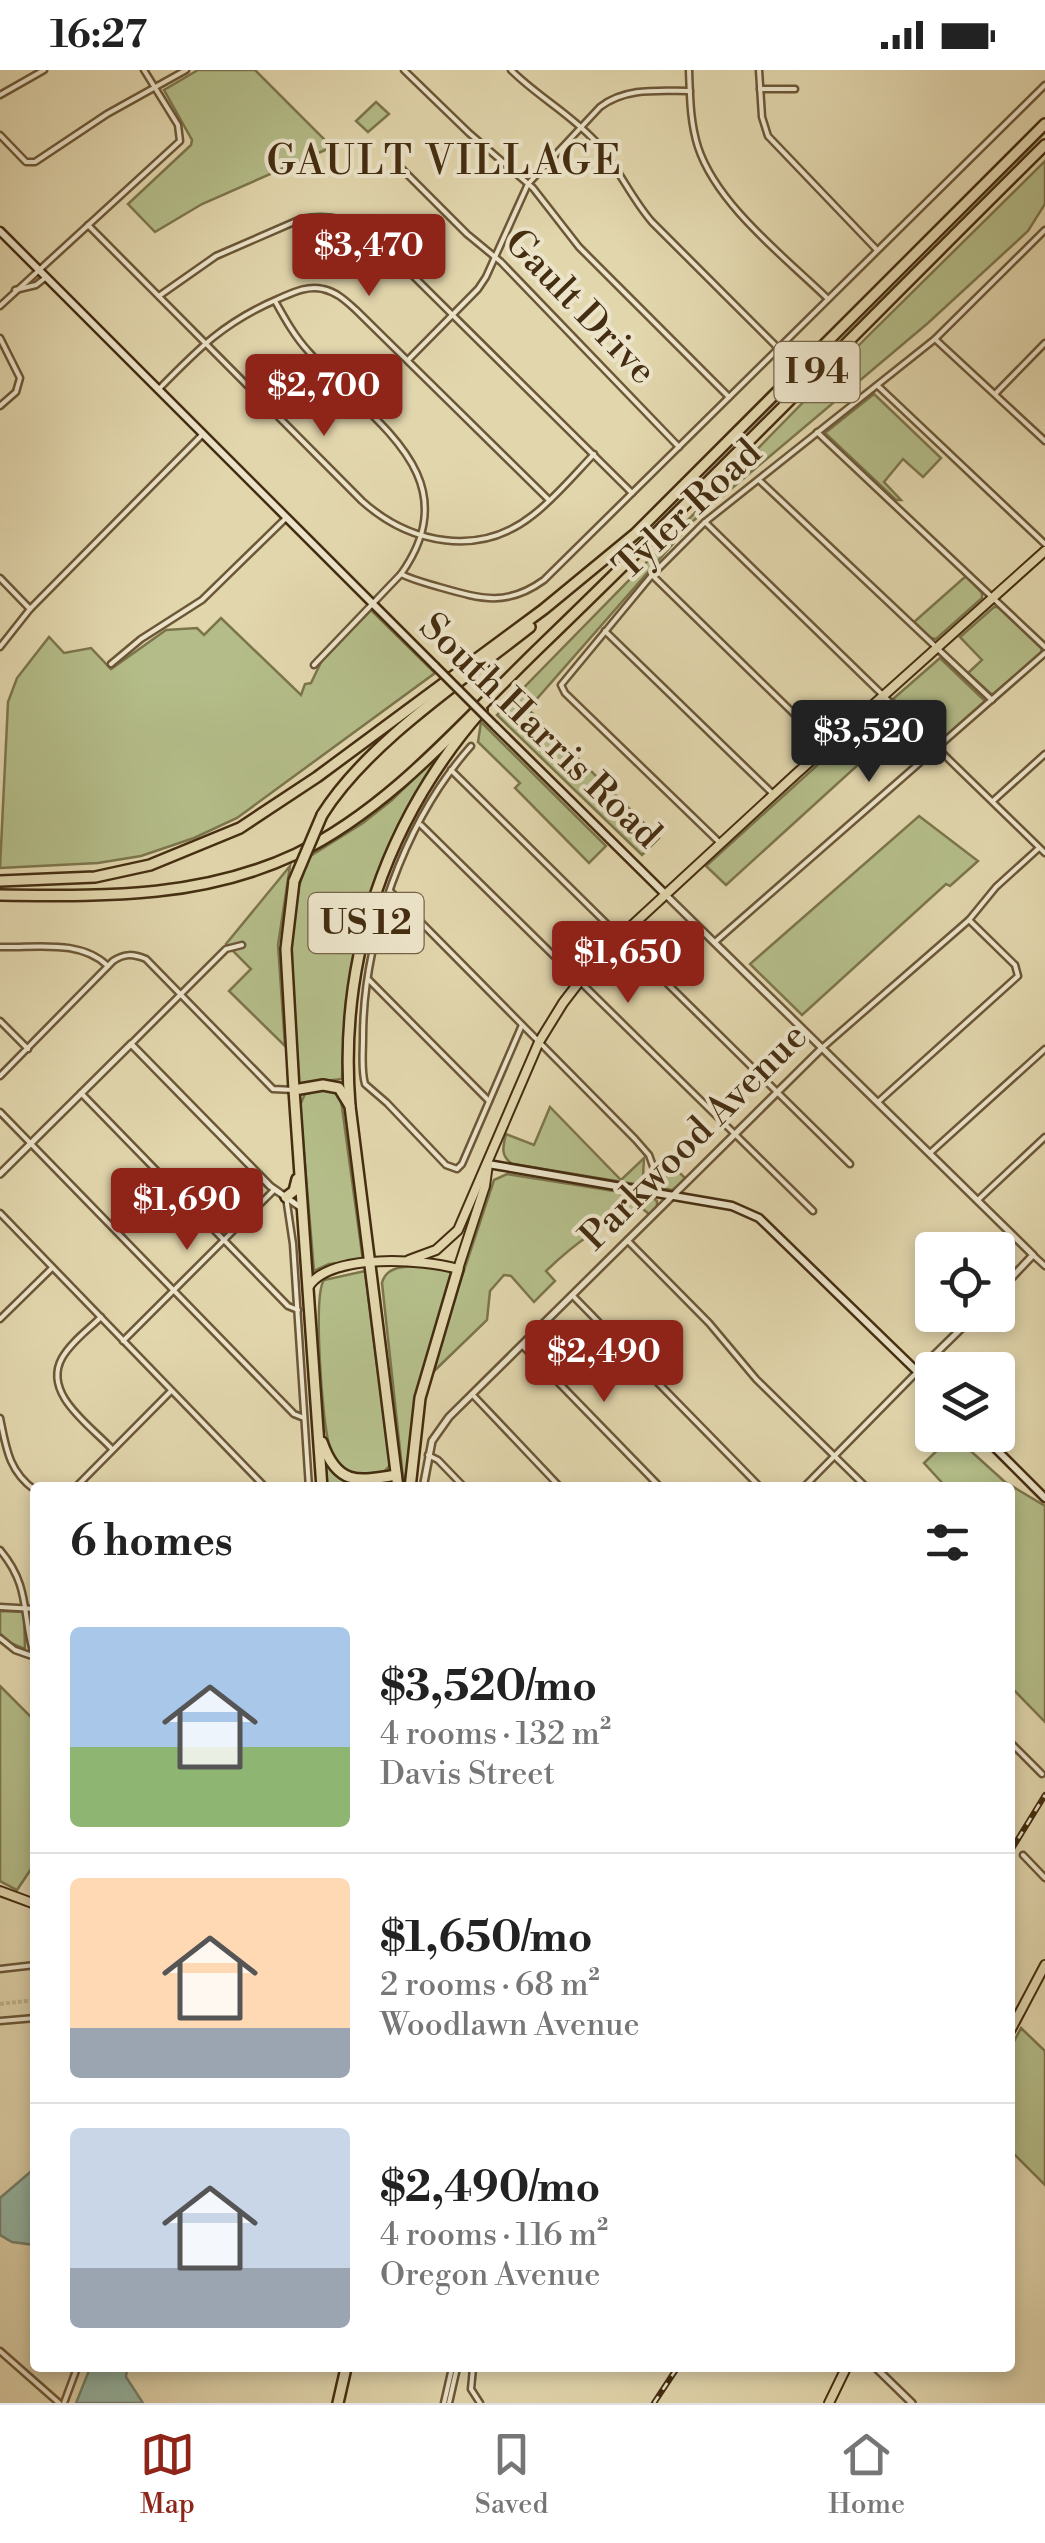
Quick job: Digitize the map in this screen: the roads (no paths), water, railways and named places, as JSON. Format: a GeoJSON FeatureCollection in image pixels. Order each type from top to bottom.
{"type":"FeatureCollection","features":[{"type":"Feature","properties":{"kind":"highway","name":"I 94"},"geometry":{"type":"LineString","coordinates":[[0,881],[66,880],[120,872],[184,854],[240,828],[304,786],[544,609],[645,524],[1045,124]]}},
{"type":"Feature","properties":{"kind":"highway","name":"I 94"},"geometry":{"type":"LineString","coordinates":[[0,895],[154,894],[202,886],[267,866],[320,842],[380,801],[1045,144]]}},
{"type":"Feature","properties":{"kind":"highway","name":"US 12"},"geometry":{"type":"LineString","coordinates":[[322,1482],[286,949],[294,881],[322,815],[338,790],[366,760],[534,624],[544,609]]}},
{"type":"Feature","properties":{"kind":"highway","name":"US 12"},"geometry":{"type":"LineString","coordinates":[[397,1482],[350,1106],[350,1000],[376,889],[390,852],[422,790],[491,694]]}},
{"type":"Feature","properties":{"kind":"highway"},"geometry":{"type":"LineString","coordinates":[[294,1090],[335,1086],[350,1106]]}},
{"type":"Feature","properties":{"kind":"highway"},"geometry":{"type":"LineString","coordinates":[[284,1196],[296,1186],[296,1107]]}},
{"type":"Feature","properties":{"kind":"highway"},"geometry":{"type":"LineString","coordinates":[[411,1482],[423,1384],[458,1269]]}},
{"type":"Feature","properties":{"kind":"highway"},"geometry":{"type":"LineString","coordinates":[[318,1429],[329,1458],[347,1478],[366,1481],[396,1475]]}},
{"type":"Feature","properties":{"kind":"highway"},"geometry":{"type":"LineString","coordinates":[[338,2403],[345,2372]]}},
{"type":"Feature","properties":{"kind":"main road","name":"South Harris Road"},"geometry":{"type":"LineString","coordinates":[[0,231],[664,893]]}},
{"type":"Feature","properties":{"kind":"main road"},"geometry":{"type":"LineString","coordinates":[[309,1286],[327,1270],[408,1260],[436,1250],[458,1230],[539,1042],[578,982],[618,935],[1045,548]]}},
{"type":"Feature","properties":{"kind":"main road"},"geometry":{"type":"LineString","coordinates":[[488,1164],[732,1206],[759,1218],[915,1369]]}},
{"type":"Feature","properties":{"kind":"main road"},"geometry":{"type":"LineString","coordinates":[[408,1260],[458,1269],[485,1186],[488,1164]]}},
{"type":"Feature","properties":{"kind":"main road"},"geometry":{"type":"LineString","coordinates":[[999,1452],[1045,1498]]}},
{"type":"Feature","properties":{"kind":"main road"},"geometry":{"type":"LineString","coordinates":[[0,1891],[30,1902]]}},
{"type":"Feature","properties":{"kind":"main road"},"geometry":{"type":"LineString","coordinates":[[1015,2021],[1045,1965]]}},
{"type":"Feature","properties":{"kind":"main road"},"geometry":{"type":"LineString","coordinates":[[829,2403],[844,2372]]}},
{"type":"Feature","properties":{"kind":"street"},"geometry":{"type":"LineString","coordinates":[[0,95],[44,70]]}},
{"type":"Feature","properties":{"kind":"street"},"geometry":{"type":"LineString","coordinates":[[0,306],[180,141],[178,125],[144,70]]}},
{"type":"Feature","properties":{"kind":"street"},"geometry":{"type":"LineString","coordinates":[[0,135],[26,162],[35,162],[107,114],[186,70]]}},
{"type":"Feature","properties":{"kind":"street"},"geometry":{"type":"LineString","coordinates":[[404,70],[528,184],[553,210],[579,247],[729,397]]}},
{"type":"Feature","properties":{"kind":"street"},"geometry":{"type":"LineString","coordinates":[[511,70],[581,126],[610,159],[637,206],[778,348]]}},
{"type":"Feature","properties":{"kind":"street"},"geometry":{"type":"LineString","coordinates":[[690,70],[692,121],[698,148],[716,183],[828,299]]}},
{"type":"Feature","properties":{"kind":"street"},"geometry":{"type":"LineString","coordinates":[[759,70],[762,117],[778,150],[877,250]]}},
{"type":"Feature","properties":{"kind":"street"},"geometry":{"type":"LineString","coordinates":[[401,574],[476,597],[514,597],[544,580],[1045,84]]}},
{"type":"Feature","properties":{"kind":"street"},"geometry":{"type":"LineString","coordinates":[[760,89],[795,89]]}},
{"type":"Feature","properties":{"kind":"street"},"geometry":{"type":"LineString","coordinates":[[408,361],[478,289],[528,184],[600,107],[621,95],[690,91]]}},
{"type":"Feature","properties":{"kind":"street","name":"Gault Drive"},"geometry":{"type":"LineString","coordinates":[[398,165],[496,258],[679,447]]}},
{"type":"Feature","properties":{"kind":"street"},"geometry":{"type":"LineString","coordinates":[[160,296],[216,256],[301,219],[331,216],[365,229],[632,493]]}},
{"type":"Feature","properties":{"kind":"street"},"geometry":{"type":"LineString","coordinates":[[88,225],[390,524],[421,537],[474,542],[519,525],[594,454]]}},
{"type":"Feature","properties":{"kind":"street","name":"Tyler Road"},"geometry":{"type":"LineString","coordinates":[[720,843],[560,685],[652,575],[704,522],[935,339],[1045,230]]}},
{"type":"Feature","properties":{"kind":"street"},"geometry":{"type":"LineString","coordinates":[[1039,236],[1045,242]]}},
{"type":"Feature","properties":{"kind":"street"},"geometry":{"type":"LineString","coordinates":[[14,290],[33,286],[45,278]]}},
{"type":"Feature","properties":{"kind":"street"},"geometry":{"type":"LineString","coordinates":[[158,391],[230,322],[311,288],[339,295],[548,500]]}},
{"type":"Feature","properties":{"kind":"street"},"geometry":{"type":"LineString","coordinates":[[275,300],[307,350],[412,459],[424,495],[426,518],[421,537],[401,574],[314,666]]}},
{"type":"Feature","properties":{"kind":"street"},"geometry":{"type":"LineString","coordinates":[[935,339],[1045,442]]}},
{"type":"Feature","properties":{"kind":"street"},"geometry":{"type":"LineString","coordinates":[[0,406],[16,392],[20,378],[1,342]]}},
{"type":"Feature","properties":{"kind":"street"},"geometry":{"type":"LineString","coordinates":[[995,394],[1045,343]]}},
{"type":"Feature","properties":{"kind":"street"},"geometry":{"type":"LineString","coordinates":[[877,386],[1045,548]]}},
{"type":"Feature","properties":{"kind":"street"},"geometry":{"type":"LineString","coordinates":[[716,942],[1045,650],[817,432]]}},
{"type":"Feature","properties":{"kind":"street"},"geometry":{"type":"LineString","coordinates":[[0,647],[30,608],[202,435]]}},
{"type":"Feature","properties":{"kind":"street"},"geometry":{"type":"LineString","coordinates":[[757,479],[992,700]]}},
{"type":"Feature","properties":{"kind":"street"},"geometry":{"type":"LineString","coordinates":[[111,664],[141,639],[202,600],[286,518]]}},
{"type":"Feature","properties":{"kind":"street"},"geometry":{"type":"LineString","coordinates":[[704,522],[1045,854]]}},
{"type":"Feature","properties":{"kind":"street"},"geometry":{"type":"LineString","coordinates":[[652,575],[828,746]]}},
{"type":"Feature","properties":{"kind":"street"},"geometry":{"type":"LineString","coordinates":[[0,578],[30,608]]}},
{"type":"Feature","properties":{"kind":"street"},"geometry":{"type":"LineString","coordinates":[[605,631],[773,794]]}},
{"type":"Feature","properties":{"kind":"street"},"geometry":{"type":"LineString","coordinates":[[471,746],[451,770],[420,824],[390,890],[368,978],[363,1023],[365,1084],[451,1169],[462,1164],[522,1025]]}},
{"type":"Feature","properties":{"kind":"street"},"geometry":{"type":"LineString","coordinates":[[992,802],[1045,754]]}},
{"type":"Feature","properties":{"kind":"street"},"geometry":{"type":"LineString","coordinates":[[451,770],[850,1164]]}},
{"type":"Feature","properties":{"kind":"street"},"geometry":{"type":"LineString","coordinates":[[420,824],[813,1211]]}},
{"type":"Feature","properties":{"kind":"street","name":"Parkwood Avenue"},"geometry":{"type":"LineString","coordinates":[[424,1482],[427,1455],[439,1429],[472,1394],[822,1048],[969,920],[1039,848]]}},
{"type":"Feature","properties":{"kind":"street"},"geometry":{"type":"LineString","coordinates":[[390,890],[636,1139],[654,1169]]}},
{"type":"Feature","properties":{"kind":"street","name":"South Harris Road"},"geometry":{"type":"LineString","coordinates":[[664,893],[1045,1266]]}},
{"type":"Feature","properties":{"kind":"street"},"geometry":{"type":"LineString","coordinates":[[878,1102],[1018,976],[1015,964],[969,920]]}},
{"type":"Feature","properties":{"kind":"street"},"geometry":{"type":"LineString","coordinates":[[0,1174],[227,948],[242,945]]}},
{"type":"Feature","properties":{"kind":"street"},"geometry":{"type":"LineString","coordinates":[[0,948],[78,948],[98,956],[108,966]]}},
{"type":"Feature","properties":{"kind":"street"},"geometry":{"type":"LineString","coordinates":[[0,1076],[108,966],[120,956],[136,955],[146,959],[269,1086],[278,1091],[294,1090]]}},
{"type":"Feature","properties":{"kind":"street"},"geometry":{"type":"LineString","coordinates":[[368,978],[489,1100]]}},
{"type":"Feature","properties":{"kind":"street"},"geometry":{"type":"LineString","coordinates":[[0,1021],[28,1049]]}},
{"type":"Feature","properties":{"kind":"street"},"geometry":{"type":"LineString","coordinates":[[132,1044],[274,1190],[303,1208]]}},
{"type":"Feature","properties":{"kind":"street"},"geometry":{"type":"LineString","coordinates":[[930,1153],[1045,1049]]}},
{"type":"Feature","properties":{"kind":"street"},"geometry":{"type":"LineString","coordinates":[[81,1094],[291,1309],[298,1310]]}},
{"type":"Feature","properties":{"kind":"street"},"geometry":{"type":"LineString","coordinates":[[0,1112],[294,1414],[304,1418]]}},
{"type":"Feature","properties":{"kind":"street"},"geometry":{"type":"LineString","coordinates":[[978,1200],[1045,1138]]}},
{"type":"Feature","properties":{"kind":"street"},"geometry":{"type":"LineString","coordinates":[[123,1341],[274,1190]]}},
{"type":"Feature","properties":{"kind":"street"},"geometry":{"type":"LineString","coordinates":[[284,1196],[293,1244],[309,1482]]}},
{"type":"Feature","properties":{"kind":"street"},"geometry":{"type":"LineString","coordinates":[[0,1213],[260,1482]]}},
{"type":"Feature","properties":{"kind":"street"},"geometry":{"type":"LineString","coordinates":[[628,1241],[860,1482]]}},
{"type":"Feature","properties":{"kind":"street"},"geometry":{"type":"LineString","coordinates":[[1015,1274],[1033,1255]]}},
{"type":"Feature","properties":{"kind":"street"},"geometry":{"type":"LineString","coordinates":[[0,1319],[52,1268]]}},
{"type":"Feature","properties":{"kind":"street"},"geometry":{"type":"LineString","coordinates":[[572,1296],[755,1482]]}},
{"type":"Feature","properties":{"kind":"street"},"geometry":{"type":"LineString","coordinates":[[100,1318],[64,1354],[58,1368],[58,1385],[67,1402],[112,1449]]}},
{"type":"Feature","properties":{"kind":"street"},"geometry":{"type":"LineString","coordinates":[[938,1352],[958,1332]]}},
{"type":"Feature","properties":{"kind":"street"},"geometry":{"type":"LineString","coordinates":[[522,1345],[655,1482]]}},
{"type":"Feature","properties":{"kind":"street"},"geometry":{"type":"LineString","coordinates":[[809,1482],[915,1375]]}},
{"type":"Feature","properties":{"kind":"street"},"geometry":{"type":"LineString","coordinates":[[81,1482],[172,1390]]}},
{"type":"Feature","properties":{"kind":"street"},"geometry":{"type":"LineString","coordinates":[[472,1394],[555,1482]]}},
{"type":"Feature","properties":{"kind":"street"},"geometry":{"type":"LineString","coordinates":[[0,1418],[10,1463],[30,1486]]}},
{"type":"Feature","properties":{"kind":"street"},"geometry":{"type":"LineString","coordinates":[[427,1455],[438,1460],[460,1482]]}},
{"type":"Feature","properties":{"kind":"street"},"geometry":{"type":"LineString","coordinates":[[0,1550],[17,1574],[30,1627]]}},
{"type":"Feature","properties":{"kind":"street"},"geometry":{"type":"LineString","coordinates":[[0,1607],[30,1608]]}},
{"type":"Feature","properties":{"kind":"street"},"geometry":{"type":"LineString","coordinates":[[0,1638],[30,1656]]}},
{"type":"Feature","properties":{"kind":"street"},"geometry":{"type":"LineString","coordinates":[[1015,1747],[1042,1774]]}},
{"type":"Feature","properties":{"kind":"street"},"geometry":{"type":"LineString","coordinates":[[1023,1855],[1045,1878]]}},
{"type":"Feature","properties":{"kind":"street"},"geometry":{"type":"LineString","coordinates":[[0,1969],[30,1966]]}},
{"type":"Feature","properties":{"kind":"street"},"geometry":{"type":"LineString","coordinates":[[0,2021],[30,2018]]}},
{"type":"Feature","properties":{"kind":"street"},"geometry":{"type":"LineString","coordinates":[[0,2351],[61,2403],[74,2372]]}},
{"type":"Feature","properties":{"kind":"street"},"geometry":{"type":"LineString","coordinates":[[447,2403],[453,2372]]}},
{"type":"Feature","properties":{"kind":"street"},"geometry":{"type":"LineString","coordinates":[[473,2372],[471,2389],[480,2403]]}},
{"type":"Feature","properties":{"kind":"street"},"geometry":{"type":"LineString","coordinates":[[880,2372],[912,2403]]}},
{"type":"Feature","properties":{"kind":"tunnel"},"geometry":{"type":"LineString","coordinates":[[0,2004],[30,2001]]}},
{"type":"Feature","properties":{"kind":"railway"},"geometry":{"type":"LineString","coordinates":[[1015,1844],[1045,1795]]}},
{"type":"Feature","properties":{"kind":"railway"},"geometry":{"type":"LineString","coordinates":[[654,2403],[674,2372]]}},
{"type":"Feature","properties":{"kind":"district","name":"GAULT VILLAGE"},"geometry":{"type":"Point","coordinates":[445,162]}}]}
